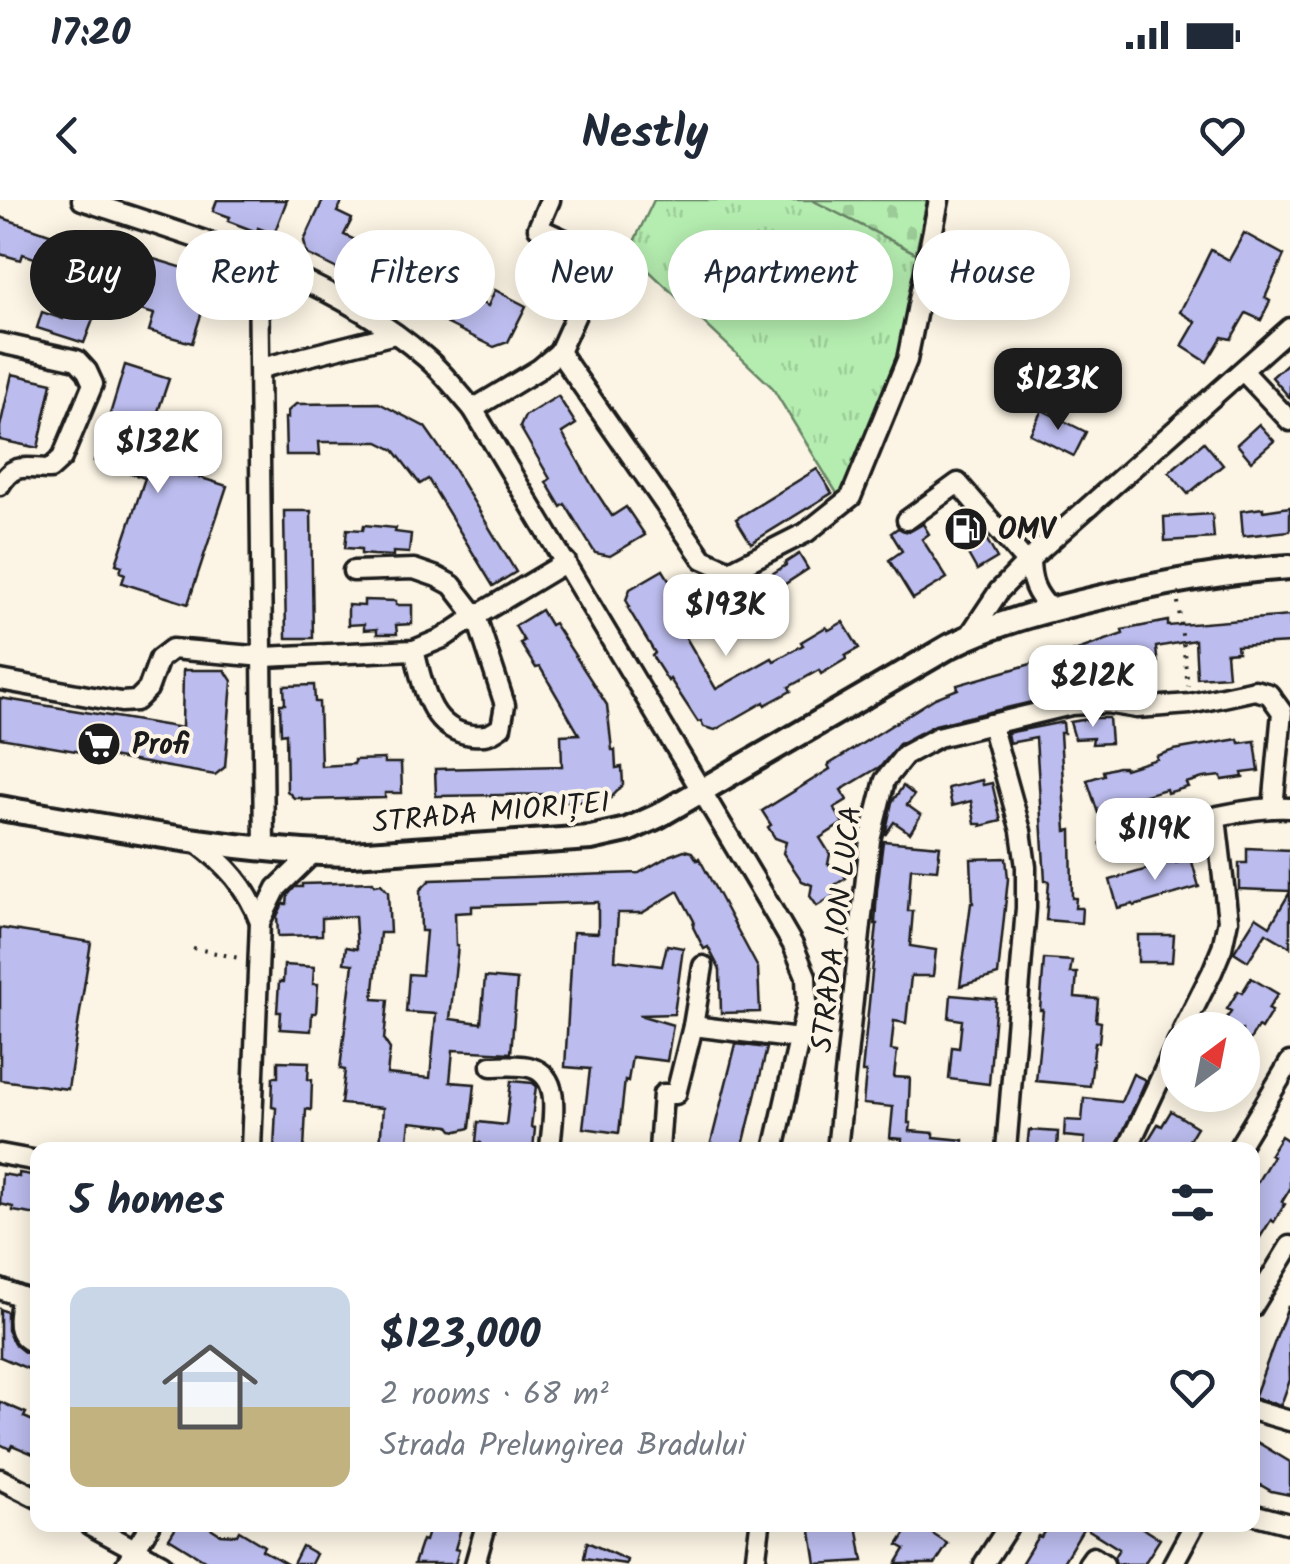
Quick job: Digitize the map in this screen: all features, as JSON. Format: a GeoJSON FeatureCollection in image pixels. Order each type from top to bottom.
{"type":"FeatureCollection","features":[{"type":"Feature","properties":{"kind":"main road","name":"STRADA MIORIȚEI"},"geometry":{"type":"LineString","coordinates":[[0,808],[194,841],[313,854],[591,838],[627,830],[658,816],[969,636],[1050,609],[1175,582],[1290,567]]}},
{"type":"Feature","properties":{"kind":"street","name":"STRADA ION LUCA"},"geometry":{"type":"LineString","coordinates":[[82,200],[176,233]]}},
{"type":"Feature","properties":{"kind":"street"},"geometry":{"type":"LineString","coordinates":[[472,409],[559,352],[602,257],[538,228],[550,200]]}},
{"type":"Feature","properties":{"kind":"street"},"geometry":{"type":"LineString","coordinates":[[559,352],[703,559],[730,571],[807,532],[850,497],[907,360],[939,200]]}},
{"type":"Feature","properties":{"kind":"street","name":"STRADA ION LUCA"},"geometry":{"type":"LineString","coordinates":[[314,286],[396,334],[428,359],[472,409],[793,945],[806,976],[807,1005],[776,1142]]}},
{"type":"Feature","properties":{"kind":"street"},"geometry":{"type":"LineString","coordinates":[[260,320],[264,848]]}},
{"type":"Feature","properties":{"kind":"street"},"geometry":{"type":"LineString","coordinates":[[969,636],[999,591],[1029,561],[1290,328]]}},
{"type":"Feature","properties":{"kind":"street"},"geometry":{"type":"LineString","coordinates":[[261,368],[396,334]]}},
{"type":"Feature","properties":{"kind":"street"},"geometry":{"type":"LineString","coordinates":[[0,342],[77,360],[93,384],[62,458],[50,469],[10,470],[0,485]]}},
{"type":"Feature","properties":{"kind":"street"},"geometry":{"type":"LineString","coordinates":[[1243,370],[1290,421]]}},
{"type":"Feature","properties":{"kind":"street"},"geometry":{"type":"LineString","coordinates":[[907,520],[958,484],[1029,561],[1036,595],[1050,609]]}},
{"type":"Feature","properties":{"kind":"street"},"geometry":{"type":"LineString","coordinates":[[0,680],[121,702],[136,701],[148,689],[160,658],[172,649],[264,657],[414,650],[443,638],[566,562]]}},
{"type":"Feature","properties":{"kind":"street"},"geometry":{"type":"LineString","coordinates":[[353,570],[414,569],[452,585],[476,616],[505,706],[500,726],[488,736],[446,727],[433,712],[424,691],[414,650]]}},
{"type":"Feature","properties":{"kind":"street","name":"STRADA ION LUCA"},"geometry":{"type":"LineString","coordinates":[[837,1142],[870,840],[885,780],[905,755],[938,736],[1072,705],[1137,708],[1190,704],[1255,690],[1269,694],[1282,712],[1282,808]]}},
{"type":"Feature","properties":{"kind":"street"},"geometry":{"type":"LineString","coordinates":[[992,724],[1021,832],[1026,867],[1007,1142]]}},
{"type":"Feature","properties":{"kind":"street"},"geometry":{"type":"LineString","coordinates":[[1112,843],[1216,818],[1282,808]]}},
{"type":"Feature","properties":{"kind":"street"},"geometry":{"type":"LineString","coordinates":[[1192,1012],[1222,948],[1228,920],[1216,818]]}},
{"type":"Feature","properties":{"kind":"street"},"geometry":{"type":"LineString","coordinates":[[194,841],[239,880],[260,922]]}},
{"type":"Feature","properties":{"kind":"street"},"geometry":{"type":"LineString","coordinates":[[250,1142],[260,922],[277,888],[313,854]]}},
{"type":"Feature","properties":{"kind":"street"},"geometry":{"type":"LineString","coordinates":[[660,1142],[663,1094],[676,1094],[694,1026],[703,966]]}},
{"type":"Feature","properties":{"kind":"street"},"geometry":{"type":"LineString","coordinates":[[694,1026],[799,1039]]}},
{"type":"Feature","properties":{"kind":"street"},"geometry":{"type":"LineString","coordinates":[[1242,1142],[1290,1062]]}},
{"type":"Feature","properties":{"kind":"street"},"geometry":{"type":"LineString","coordinates":[[491,1066],[530,1066],[542,1073],[553,1094],[550,1142]]}},
{"type":"Feature","properties":{"kind":"street"},"geometry":{"type":"LineString","coordinates":[[1132,1142],[1160,1080]]}},
{"type":"Feature","properties":{"kind":"street"},"geometry":{"type":"LineString","coordinates":[[0,1154],[30,1160]]}},
{"type":"Feature","properties":{"kind":"street"},"geometry":{"type":"LineString","coordinates":[[1260,1296],[1290,1246]]}},
{"type":"Feature","properties":{"kind":"street"},"geometry":{"type":"LineString","coordinates":[[0,1290],[29,1301],[18,1326],[20,1335],[30,1343]]}},
{"type":"Feature","properties":{"kind":"street"},"geometry":{"type":"LineString","coordinates":[[1260,1412],[1290,1421]]}},
{"type":"Feature","properties":{"kind":"street"},"geometry":{"type":"LineString","coordinates":[[0,1479],[30,1494]]}},
{"type":"Feature","properties":{"kind":"street"},"geometry":{"type":"LineString","coordinates":[[1260,1516],[1290,1524]]}},
{"type":"Feature","properties":{"kind":"street"},"geometry":{"type":"LineString","coordinates":[[99,1532],[131,1556],[162,1564]]}},
{"type":"Feature","properties":{"kind":"street"},"geometry":{"type":"LineString","coordinates":[[131,1556],[146,1532]]}},
{"type":"Feature","properties":{"kind":"street"},"geometry":{"type":"LineString","coordinates":[[475,1564],[484,1532]]}},
{"type":"Feature","properties":{"kind":"street"},"geometry":{"type":"LineString","coordinates":[[755,1564],[759,1532]]}},
{"type":"Feature","properties":{"kind":"street"},"geometry":{"type":"LineString","coordinates":[[984,1564],[1004,1532]]}},
{"type":"Feature","properties":{"kind":"street"},"geometry":{"type":"LineString","coordinates":[[1173,1564],[1190,1532]]}},
{"type":"Feature","properties":{"kind":"street"},"geometry":{"type":"LineString","coordinates":[[1088,1564],[1093,1557],[1104,1564]]}},
{"type":"Feature","properties":{"kind":"path"},"geometry":{"type":"LineString","coordinates":[[1175,582],[1190,704]]}},
{"type":"Feature","properties":{"kind":"path"},"geometry":{"type":"LineString","coordinates":[[193,948],[258,962]]}},
{"type":"Feature","properties":{"kind":"green space"},"geometry":{"type":"Polygon","coordinates":[[[654,200],[812,200],[870,230],[668,230],[668,289],[648,270],[648,230],[640,230],[654,200]]]}},
{"type":"Feature","properties":{"kind":"green space"},"geometry":{"type":"Polygon","coordinates":[[[812,200],[927,200],[921,230],[913,230],[913,251],[893,241],[893,230],[871,230],[812,200]]]}},
{"type":"Feature","properties":{"kind":"green space"},"geometry":{"type":"Polygon","coordinates":[[[927,200],[939,200],[933,230],[920,230],[927,200]]]}},
{"type":"Feature","properties":{"kind":"green space"},"geometry":{"type":"Polygon","coordinates":[[[893,242],[913,252],[915,320],[907,360],[851,497],[838,495],[772,387],[701,320],[893,320],[893,242]]]}},
{"type":"Feature","properties":{"kind":"building"},"geometry":{"type":"Polygon","coordinates":[[[217,200],[287,200],[276,230],[252,230],[213,211],[217,200]]]}},
{"type":"Feature","properties":{"kind":"building"},"geometry":{"type":"Polygon","coordinates":[[[323,200],[343,200],[337,212],[352,219],[346,230],[334,230],[334,267],[314,257],[314,230],[309,230],[323,200]]]}},
{"type":"Feature","properties":{"kind":"building"},"geometry":{"type":"Polygon","coordinates":[[[0,217],[38,230],[30,230],[30,256],[23,254],[21,260],[0,254],[0,217]]]}},
{"type":"Feature","properties":{"kind":"building"},"geometry":{"type":"Polygon","coordinates":[[[1244,233],[1284,255],[1265,298],[1270,301],[1261,320],[1246,313],[1231,339],[1222,337],[1207,362],[1182,346],[1196,322],[1180,312],[1211,250],[1229,260],[1244,233]]]}},
{"type":"Feature","properties":{"kind":"building"},"geometry":{"type":"Polygon","coordinates":[[[156,260],[176,266],[176,320],[199,320],[192,343],[149,331],[152,320],[156,320],[156,260]]]}},
{"type":"Feature","properties":{"kind":"building"},"geometry":{"type":"Polygon","coordinates":[[[495,290],[515,300],[515,320],[519,320],[508,342],[494,347],[440,320],[495,320],[495,290]]]}},
{"type":"Feature","properties":{"kind":"building"},"geometry":{"type":"Polygon","coordinates":[[[40,320],[93,320],[84,343],[37,328],[40,320]]]}},
{"type":"Feature","properties":{"kind":"building"},"geometry":{"type":"Polygon","coordinates":[[[1290,361],[1290,398],[1272,377],[1290,361]]]}},
{"type":"Feature","properties":{"kind":"building"},"geometry":{"type":"Polygon","coordinates":[[[125,365],[169,379],[145,450],[175,459],[173,467],[183,472],[227,486],[188,604],[122,583],[125,574],[120,572],[122,566],[116,564],[145,478],[94,461],[125,365]]]}},
{"type":"Feature","properties":{"kind":"building"},"geometry":{"type":"Polygon","coordinates":[[[12,374],[52,383],[38,448],[0,440],[12,374]]]}},
{"type":"Feature","properties":{"kind":"building"},"geometry":{"type":"Polygon","coordinates":[[[558,396],[576,424],[562,433],[593,487],[612,516],[626,507],[645,535],[610,556],[595,553],[565,504],[561,507],[520,427],[525,416],[558,396]]]}},
{"type":"Feature","properties":{"kind":"building"},"geometry":{"type":"Polygon","coordinates":[[[379,403],[425,427],[516,572],[493,586],[428,479],[420,484],[394,450],[378,442],[319,442],[320,455],[286,455],[285,418],[296,404],[379,403]]]}},
{"type":"Feature","properties":{"kind":"building"},"geometry":{"type":"Polygon","coordinates":[[[1042,410],[1086,432],[1074,456],[1030,434],[1042,410]]]}},
{"type":"Feature","properties":{"kind":"building"},"geometry":{"type":"Polygon","coordinates":[[[1259,424],[1274,441],[1251,461],[1237,444],[1259,424]]]}},
{"type":"Feature","properties":{"kind":"building"},"geometry":{"type":"Polygon","coordinates":[[[1204,442],[1223,465],[1188,494],[1169,472],[1204,442]]]}},
{"type":"Feature","properties":{"kind":"building"},"geometry":{"type":"Polygon","coordinates":[[[817,469],[832,493],[751,543],[736,519],[817,469]]]}},
{"type":"Feature","properties":{"kind":"building"},"geometry":{"type":"Polygon","coordinates":[[[1290,507],[1290,531],[1243,536],[1241,511],[1290,507]]]}},
{"type":"Feature","properties":{"kind":"building"},"geometry":{"type":"Polygon","coordinates":[[[284,511],[311,511],[313,638],[286,638],[284,511]]]}},
{"type":"Feature","properties":{"kind":"building"},"geometry":{"type":"Polygon","coordinates":[[[968,514],[997,558],[977,570],[951,524],[968,514]]]}},
{"type":"Feature","properties":{"kind":"building"},"geometry":{"type":"Polygon","coordinates":[[[1212,514],[1214,538],[1165,541],[1164,517],[1212,514]]]}},
{"type":"Feature","properties":{"kind":"building"},"geometry":{"type":"Polygon","coordinates":[[[923,524],[929,534],[922,539],[947,578],[913,599],[889,560],[902,551],[891,533],[898,528],[909,532],[923,524]]]}},
{"type":"Feature","properties":{"kind":"building"},"geometry":{"type":"Polygon","coordinates":[[[364,525],[396,528],[395,532],[411,534],[409,553],[373,555],[345,548],[347,529],[363,530],[364,525]]]}},
{"type":"Feature","properties":{"kind":"building"},"geometry":{"type":"Polygon","coordinates":[[[799,554],[808,569],[719,627],[710,613],[799,554]]]}},
{"type":"Feature","properties":{"kind":"building"},"geometry":{"type":"Polygon","coordinates":[[[663,570],[681,599],[668,607],[716,689],[803,645],[801,642],[826,627],[829,630],[843,622],[859,648],[765,705],[764,702],[715,730],[704,727],[652,656],[655,653],[628,608],[630,589],[663,570]]]}},
{"type":"Feature","properties":{"kind":"building"},"geometry":{"type":"Polygon","coordinates":[[[364,600],[412,605],[412,624],[396,625],[397,634],[377,634],[377,629],[364,630],[364,624],[348,625],[348,605],[364,606],[364,600]]]}},
{"type":"Feature","properties":{"kind":"building"},"geometry":{"type":"Polygon","coordinates":[[[541,610],[550,625],[554,623],[607,705],[612,750],[616,768],[622,767],[623,785],[608,801],[564,802],[563,794],[436,796],[435,769],[562,766],[561,735],[579,734],[540,667],[536,668],[520,643],[524,641],[515,626],[541,610]]]}},
{"type":"Feature","properties":{"kind":"building"},"geometry":{"type":"Polygon","coordinates":[[[1290,616],[1290,643],[1237,646],[1238,652],[1226,653],[1228,676],[1197,678],[1195,640],[1156,647],[1158,668],[1097,687],[1095,680],[1056,692],[1057,696],[935,725],[899,744],[881,766],[841,790],[847,800],[834,808],[843,823],[820,838],[830,854],[828,864],[839,867],[846,878],[830,888],[835,895],[817,906],[810,896],[812,885],[802,881],[783,853],[786,842],[775,838],[768,827],[771,825],[762,811],[935,698],[958,689],[957,685],[1063,655],[1123,634],[1122,630],[1168,621],[1168,626],[1290,616]]]}},
{"type":"Feature","properties":{"kind":"building"},"geometry":{"type":"Polygon","coordinates":[[[183,670],[225,670],[232,681],[225,767],[215,775],[0,738],[0,698],[182,728],[183,670]]]}},
{"type":"Feature","properties":{"kind":"building"},"geometry":{"type":"Polygon","coordinates":[[[314,685],[315,702],[319,702],[321,766],[354,764],[354,760],[401,763],[402,793],[385,793],[385,798],[302,800],[287,791],[286,733],[281,734],[280,704],[285,704],[284,686],[314,685]]]}},
{"type":"Feature","properties":{"kind":"building"},"geometry":{"type":"Polygon","coordinates":[[[1109,718],[1111,743],[1092,744],[1093,738],[1075,739],[1070,722],[1109,718]]]}},
{"type":"Feature","properties":{"kind":"building"},"geometry":{"type":"Polygon","coordinates":[[[1063,722],[1064,733],[1060,733],[1066,831],[1071,830],[1072,898],[1076,898],[1075,908],[1082,908],[1081,923],[1046,920],[1049,881],[1045,881],[1036,738],[1009,743],[1007,733],[1063,722]]]}},
{"type":"Feature","properties":{"kind":"building"},"geometry":{"type":"Polygon","coordinates":[[[1238,739],[1239,743],[1255,741],[1259,771],[1222,780],[1221,776],[1203,778],[1186,783],[1188,787],[1134,798],[1135,802],[1098,813],[1087,780],[1104,775],[1103,771],[1125,769],[1174,750],[1238,739]]]}},
{"type":"Feature","properties":{"kind":"building"},"geometry":{"type":"Polygon","coordinates":[[[982,780],[983,785],[992,783],[1001,821],[981,826],[975,824],[971,801],[952,806],[948,788],[982,780]]]}},
{"type":"Feature","properties":{"kind":"building"},"geometry":{"type":"Polygon","coordinates":[[[903,786],[914,795],[907,805],[921,815],[910,833],[894,822],[885,835],[892,802],[903,786]]]}},
{"type":"Feature","properties":{"kind":"building"},"geometry":{"type":"Polygon","coordinates":[[[883,841],[940,846],[937,870],[911,868],[908,911],[913,911],[910,946],[936,950],[933,976],[911,976],[906,1023],[894,1021],[891,1050],[897,1051],[894,1077],[910,1078],[910,1131],[963,1142],[902,1142],[890,1138],[893,1107],[863,1104],[866,1072],[862,1072],[883,841]]]}},
{"type":"Feature","properties":{"kind":"building"},"geometry":{"type":"Polygon","coordinates":[[[1247,848],[1290,850],[1290,891],[1239,889],[1239,863],[1247,863],[1247,848]]]}},
{"type":"Feature","properties":{"kind":"building"},"geometry":{"type":"Polygon","coordinates":[[[684,850],[699,858],[758,968],[760,1012],[721,1013],[720,970],[708,947],[704,949],[678,891],[642,913],[618,913],[615,960],[662,966],[667,945],[683,948],[674,1014],[639,1015],[673,1025],[667,1061],[632,1057],[628,1081],[625,1080],[619,1133],[583,1128],[590,1069],[565,1067],[573,932],[598,933],[598,902],[472,906],[472,912],[455,913],[458,946],[450,1019],[481,1023],[485,977],[517,980],[511,1053],[453,1050],[450,1082],[475,1084],[470,1128],[458,1131],[449,1126],[410,1122],[408,1142],[380,1142],[383,1108],[341,1104],[345,1070],[340,1069],[353,964],[344,963],[346,947],[357,949],[355,916],[322,918],[322,935],[278,936],[277,916],[295,887],[373,882],[388,892],[390,933],[380,933],[373,999],[388,1000],[384,1040],[390,1049],[387,1074],[430,1078],[436,1014],[406,1012],[409,974],[422,975],[426,931],[421,931],[420,890],[430,880],[639,873],[684,850]]]}},
{"type":"Feature","properties":{"kind":"building"},"geometry":{"type":"Polygon","coordinates":[[[1006,858],[1008,879],[998,975],[960,986],[973,903],[971,859],[1006,858]]]}},
{"type":"Feature","properties":{"kind":"building"},"geometry":{"type":"Polygon","coordinates":[[[1191,858],[1199,887],[1118,908],[1110,880],[1191,858]]]}},
{"type":"Feature","properties":{"kind":"building"},"geometry":{"type":"Polygon","coordinates":[[[1290,892],[1290,947],[1266,933],[1248,961],[1234,952],[1256,917],[1270,926],[1290,892]]]}},
{"type":"Feature","properties":{"kind":"building"},"geometry":{"type":"Polygon","coordinates":[[[0,928],[91,942],[68,1089],[0,1080],[0,928]]]}},
{"type":"Feature","properties":{"kind":"building"},"geometry":{"type":"Polygon","coordinates":[[[1138,935],[1174,935],[1172,962],[1138,962],[1138,935]]]}},
{"type":"Feature","properties":{"kind":"building"},"geometry":{"type":"Polygon","coordinates":[[[1044,959],[1072,961],[1070,973],[1077,973],[1075,997],[1098,999],[1096,1021],[1101,1022],[1090,1086],[1036,1081],[1044,959]]]}},
{"type":"Feature","properties":{"kind":"building"},"geometry":{"type":"Polygon","coordinates":[[[284,965],[314,967],[313,984],[318,984],[311,1031],[280,1029],[281,1012],[277,1012],[284,965]]]}},
{"type":"Feature","properties":{"kind":"building"},"geometry":{"type":"Polygon","coordinates":[[[1251,978],[1278,994],[1261,1029],[1260,1012],[1227,1009],[1238,991],[1242,993],[1251,978]]]}},
{"type":"Feature","properties":{"kind":"building"},"geometry":{"type":"Polygon","coordinates":[[[951,995],[996,999],[989,1084],[949,1079],[952,1047],[959,1048],[962,1020],[949,1018],[951,995]]]}},
{"type":"Feature","properties":{"kind":"building"},"geometry":{"type":"Polygon","coordinates":[[[736,1044],[767,1048],[744,1142],[711,1142],[736,1044]]]}},
{"type":"Feature","properties":{"kind":"building"},"geometry":{"type":"Polygon","coordinates":[[[278,1061],[309,1062],[311,1110],[306,1109],[304,1142],[274,1142],[273,1077],[278,1077],[278,1061]]]}},
{"type":"Feature","properties":{"kind":"building"},"geometry":{"type":"Polygon","coordinates":[[[1133,1074],[1146,1080],[1119,1142],[1085,1142],[1085,1138],[1064,1136],[1065,1120],[1082,1121],[1084,1098],[1121,1102],[1133,1074]]]}},
{"type":"Feature","properties":{"kind":"building"},"geometry":{"type":"Polygon","coordinates":[[[511,1081],[533,1083],[534,1142],[476,1142],[478,1122],[506,1125],[511,1081]]]}},
{"type":"Feature","properties":{"kind":"building"},"geometry":{"type":"Polygon","coordinates":[[[1173,1112],[1197,1127],[1188,1142],[1147,1142],[1158,1124],[1162,1126],[1173,1112]]]}},
{"type":"Feature","properties":{"kind":"building"},"geometry":{"type":"Polygon","coordinates":[[[1029,1130],[1058,1132],[1057,1142],[1028,1142],[1029,1130]]]}},
{"type":"Feature","properties":{"kind":"building"},"geometry":{"type":"Polygon","coordinates":[[[1281,1136],[1290,1142],[1290,1189],[1274,1222],[1271,1220],[1260,1237],[1260,1178],[1273,1156],[1270,1154],[1281,1136]]]}},
{"type":"Feature","properties":{"kind":"building"},"geometry":{"type":"Polygon","coordinates":[[[19,1173],[30,1175],[30,1214],[0,1204],[2,1174],[19,1177],[19,1173]]]}},
{"type":"Feature","properties":{"kind":"building"},"geometry":{"type":"Polygon","coordinates":[[[1288,1306],[1290,1380],[1281,1405],[1260,1400],[1260,1382],[1288,1306]]]}},
{"type":"Feature","properties":{"kind":"building"},"geometry":{"type":"Polygon","coordinates":[[[0,1309],[7,1312],[7,1330],[14,1344],[30,1354],[30,1370],[0,1357],[0,1309]]]}},
{"type":"Feature","properties":{"kind":"building"},"geometry":{"type":"Polygon","coordinates":[[[0,1402],[26,1413],[24,1417],[30,1420],[30,1453],[0,1444],[0,1402]]]}},
{"type":"Feature","properties":{"kind":"building"},"geometry":{"type":"Polygon","coordinates":[[[1260,1444],[1290,1462],[1290,1495],[1260,1485],[1260,1444]]]}},
{"type":"Feature","properties":{"kind":"building"},"geometry":{"type":"Polygon","coordinates":[[[173,1532],[241,1532],[287,1564],[211,1564],[169,1538],[173,1532]]]}},
{"type":"Feature","properties":{"kind":"building"},"geometry":{"type":"Polygon","coordinates":[[[428,1532],[460,1532],[455,1564],[414,1564],[422,1540],[425,1541],[428,1532]]]}},
{"type":"Feature","properties":{"kind":"building"},"geometry":{"type":"Polygon","coordinates":[[[811,1532],[858,1532],[863,1561],[816,1564],[811,1532]]]}},
{"type":"Feature","properties":{"kind":"building"},"geometry":{"type":"Polygon","coordinates":[[[906,1532],[930,1532],[948,1544],[935,1564],[896,1564],[905,1549],[898,1545],[906,1532]]]}},
{"type":"Feature","properties":{"kind":"building"},"geometry":{"type":"Polygon","coordinates":[[[1044,1532],[1081,1532],[1062,1564],[1021,1564],[1038,1536],[1044,1532]]]}},
{"type":"Feature","properties":{"kind":"building"},"geometry":{"type":"Polygon","coordinates":[[[1092,1532],[1149,1532],[1160,1539],[1144,1564],[1116,1564],[1114,1557],[1119,1549],[1092,1532]]]}},
{"type":"Feature","properties":{"kind":"building"},"geometry":{"type":"Polygon","coordinates":[[[587,1542],[627,1560],[626,1564],[584,1558],[587,1542]]]}},
{"type":"Feature","properties":{"kind":"building"},"geometry":{"type":"Polygon","coordinates":[[[302,1546],[316,1554],[311,1564],[293,1564],[302,1546]]]}},
{"type":"Feature","properties":{"kind":"place","name":"OMV"},"geometry":{"type":"Point","coordinates":[966,529]}},
{"type":"Feature","properties":{"kind":"place","name":"Profi"},"geometry":{"type":"Point","coordinates":[99,744]}}]}
